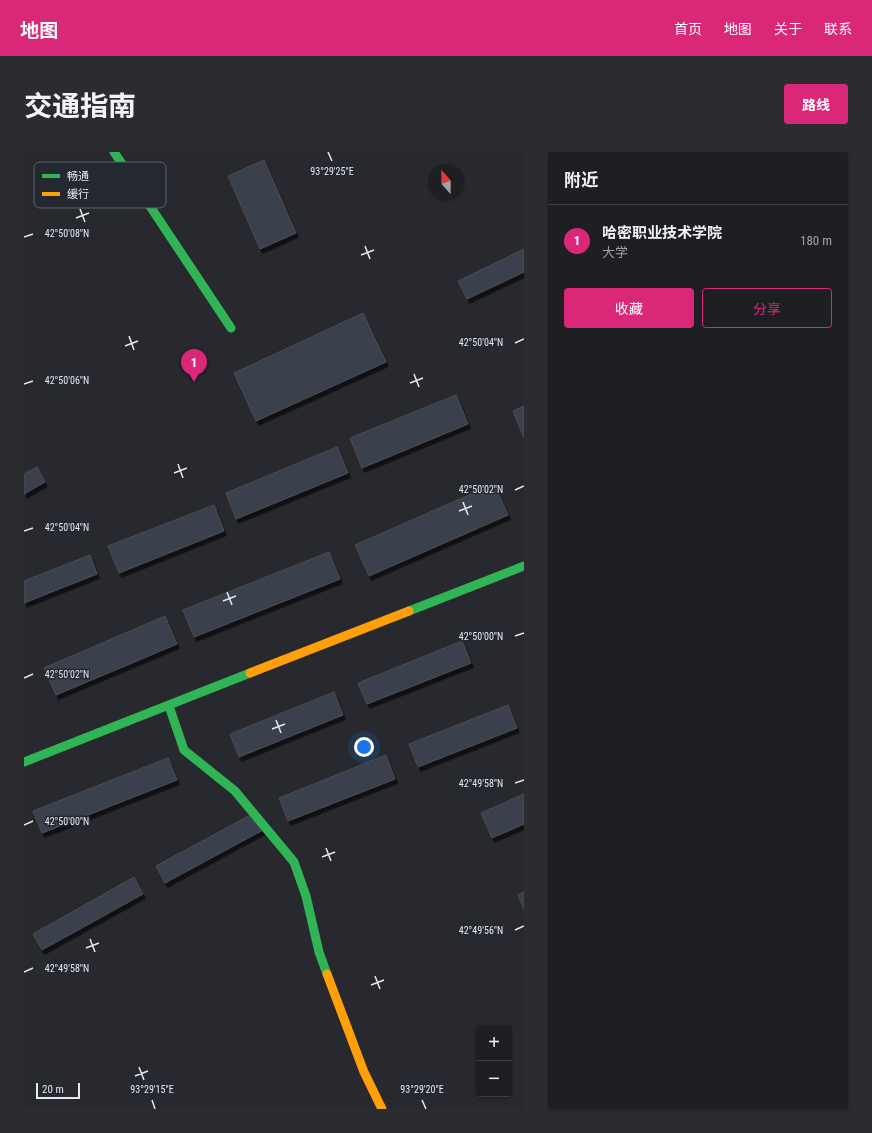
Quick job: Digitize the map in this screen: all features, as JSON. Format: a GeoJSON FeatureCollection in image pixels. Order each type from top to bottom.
{"type":"FeatureCollection","features":[{"type":"Feature","properties":{"kind":"street"},"geometry":{"type":"LineString","coordinates":[[114,152],[121,162]]}},
{"type":"Feature","properties":{"kind":"street"},"geometry":{"type":"LineString","coordinates":[[151,208],[231,328]]}},
{"type":"Feature","properties":{"kind":"street"},"geometry":{"type":"LineString","coordinates":[[24,762],[524,566]]}},
{"type":"Feature","properties":{"kind":"street"},"geometry":{"type":"LineString","coordinates":[[169,706],[184,750],[235,791],[294,862],[306,896],[319,952],[364,1072],[382,1109]]}},
{"type":"Feature","properties":{"kind":"building"},"geometry":{"type":"Polygon","coordinates":[[[264,160],[296,233],[260,249],[228,176],[264,160]]]}},
{"type":"Feature","properties":{"kind":"building"},"geometry":{"type":"Polygon","coordinates":[[[524,249],[524,272],[467,299],[458,281],[524,249]]]}},
{"type":"Feature","properties":{"kind":"building"},"geometry":{"type":"Polygon","coordinates":[[[363,313],[386,362],[256,421],[234,373],[363,313]]]}},
{"type":"Feature","properties":{"kind":"building"},"geometry":{"type":"Polygon","coordinates":[[[456,395],[468,424],[362,468],[350,438],[456,395]]]}},
{"type":"Feature","properties":{"kind":"building"},"geometry":{"type":"Polygon","coordinates":[[[524,406],[524,438],[513,411],[524,406]]]}},
{"type":"Feature","properties":{"kind":"building"},"geometry":{"type":"Polygon","coordinates":[[[337,447],[348,473],[236,519],[226,493],[337,447]]]}},
{"type":"Feature","properties":{"kind":"building"},"geometry":{"type":"Polygon","coordinates":[[[37,467],[45,482],[24,494],[24,474],[37,467]]]}},
{"type":"Feature","properties":{"kind":"building"},"geometry":{"type":"Polygon","coordinates":[[[494,484],[508,515],[369,576],[355,545],[494,484]]]}},
{"type":"Feature","properties":{"kind":"building"},"geometry":{"type":"Polygon","coordinates":[[[214,505],[224,531],[119,573],[108,546],[214,505]]]}},
{"type":"Feature","properties":{"kind":"building"},"geometry":{"type":"Polygon","coordinates":[[[329,552],[340,579],[194,637],[183,610],[329,552]]]}},
{"type":"Feature","properties":{"kind":"building"},"geometry":{"type":"Polygon","coordinates":[[[90,555],[97,574],[24,603],[24,581],[90,555]]]}},
{"type":"Feature","properties":{"kind":"building"},"geometry":{"type":"Polygon","coordinates":[[[165,616],[177,644],[56,695],[44,668],[165,616]]]}},
{"type":"Feature","properties":{"kind":"building"},"geometry":{"type":"Polygon","coordinates":[[[462,641],[471,663],[367,704],[358,683],[462,641]]]}},
{"type":"Feature","properties":{"kind":"building"},"geometry":{"type":"Polygon","coordinates":[[[334,692],[343,715],[239,757],[230,734],[334,692]]]}},
{"type":"Feature","properties":{"kind":"building"},"geometry":{"type":"Polygon","coordinates":[[[508,705],[517,728],[418,767],[409,744],[508,705]]]}},
{"type":"Feature","properties":{"kind":"building"},"geometry":{"type":"Polygon","coordinates":[[[386,755],[395,779],[288,821],[279,798],[386,755]]]}},
{"type":"Feature","properties":{"kind":"building"},"geometry":{"type":"Polygon","coordinates":[[[168,758],[177,780],[42,833],[33,811],[168,758]]]}},
{"type":"Feature","properties":{"kind":"building"},"geometry":{"type":"Polygon","coordinates":[[[524,794],[524,824],[492,838],[481,813],[524,794]]]}},
{"type":"Feature","properties":{"kind":"building"},"geometry":{"type":"Polygon","coordinates":[[[254,813],[263,830],[165,883],[156,866],[254,813]]]}},
{"type":"Feature","properties":{"kind":"building"},"geometry":{"type":"Polygon","coordinates":[[[134,877],[143,894],[42,950],[33,934],[134,877]]]}},
{"type":"Feature","properties":{"kind":"building"},"geometry":{"type":"Polygon","coordinates":[[[524,892],[524,909],[518,895],[524,892]]]}},
{"type":"Feature","properties":{"kind":"traffic: fast"},"geometry":{"type":"LineString","coordinates":[[114,152],[121,162]]}},
{"type":"Feature","properties":{"kind":"traffic: fast"},"geometry":{"type":"LineString","coordinates":[[151,208],[231,328]]}},
{"type":"Feature","properties":{"kind":"traffic: fast"},"geometry":{"type":"LineString","coordinates":[[409,611],[524,566]]}},
{"type":"Feature","properties":{"kind":"traffic: fast"},"geometry":{"type":"LineString","coordinates":[[24,762],[250,673]]}},
{"type":"Feature","properties":{"kind":"traffic: fast"},"geometry":{"type":"LineString","coordinates":[[169,706],[184,750],[235,791],[294,862],[306,896],[319,952],[327,974]]}},
{"type":"Feature","properties":{"kind":"traffic: slow"},"geometry":{"type":"LineString","coordinates":[[250,673],[409,611]]}},
{"type":"Feature","properties":{"kind":"traffic: slow"},"geometry":{"type":"LineString","coordinates":[[327,974],[364,1072],[382,1109]]}},
{"type":"Feature","properties":{"kind":"place","name":"哈密职业技术学院"},"geometry":{"type":"Point","coordinates":[194,382]}}]}
